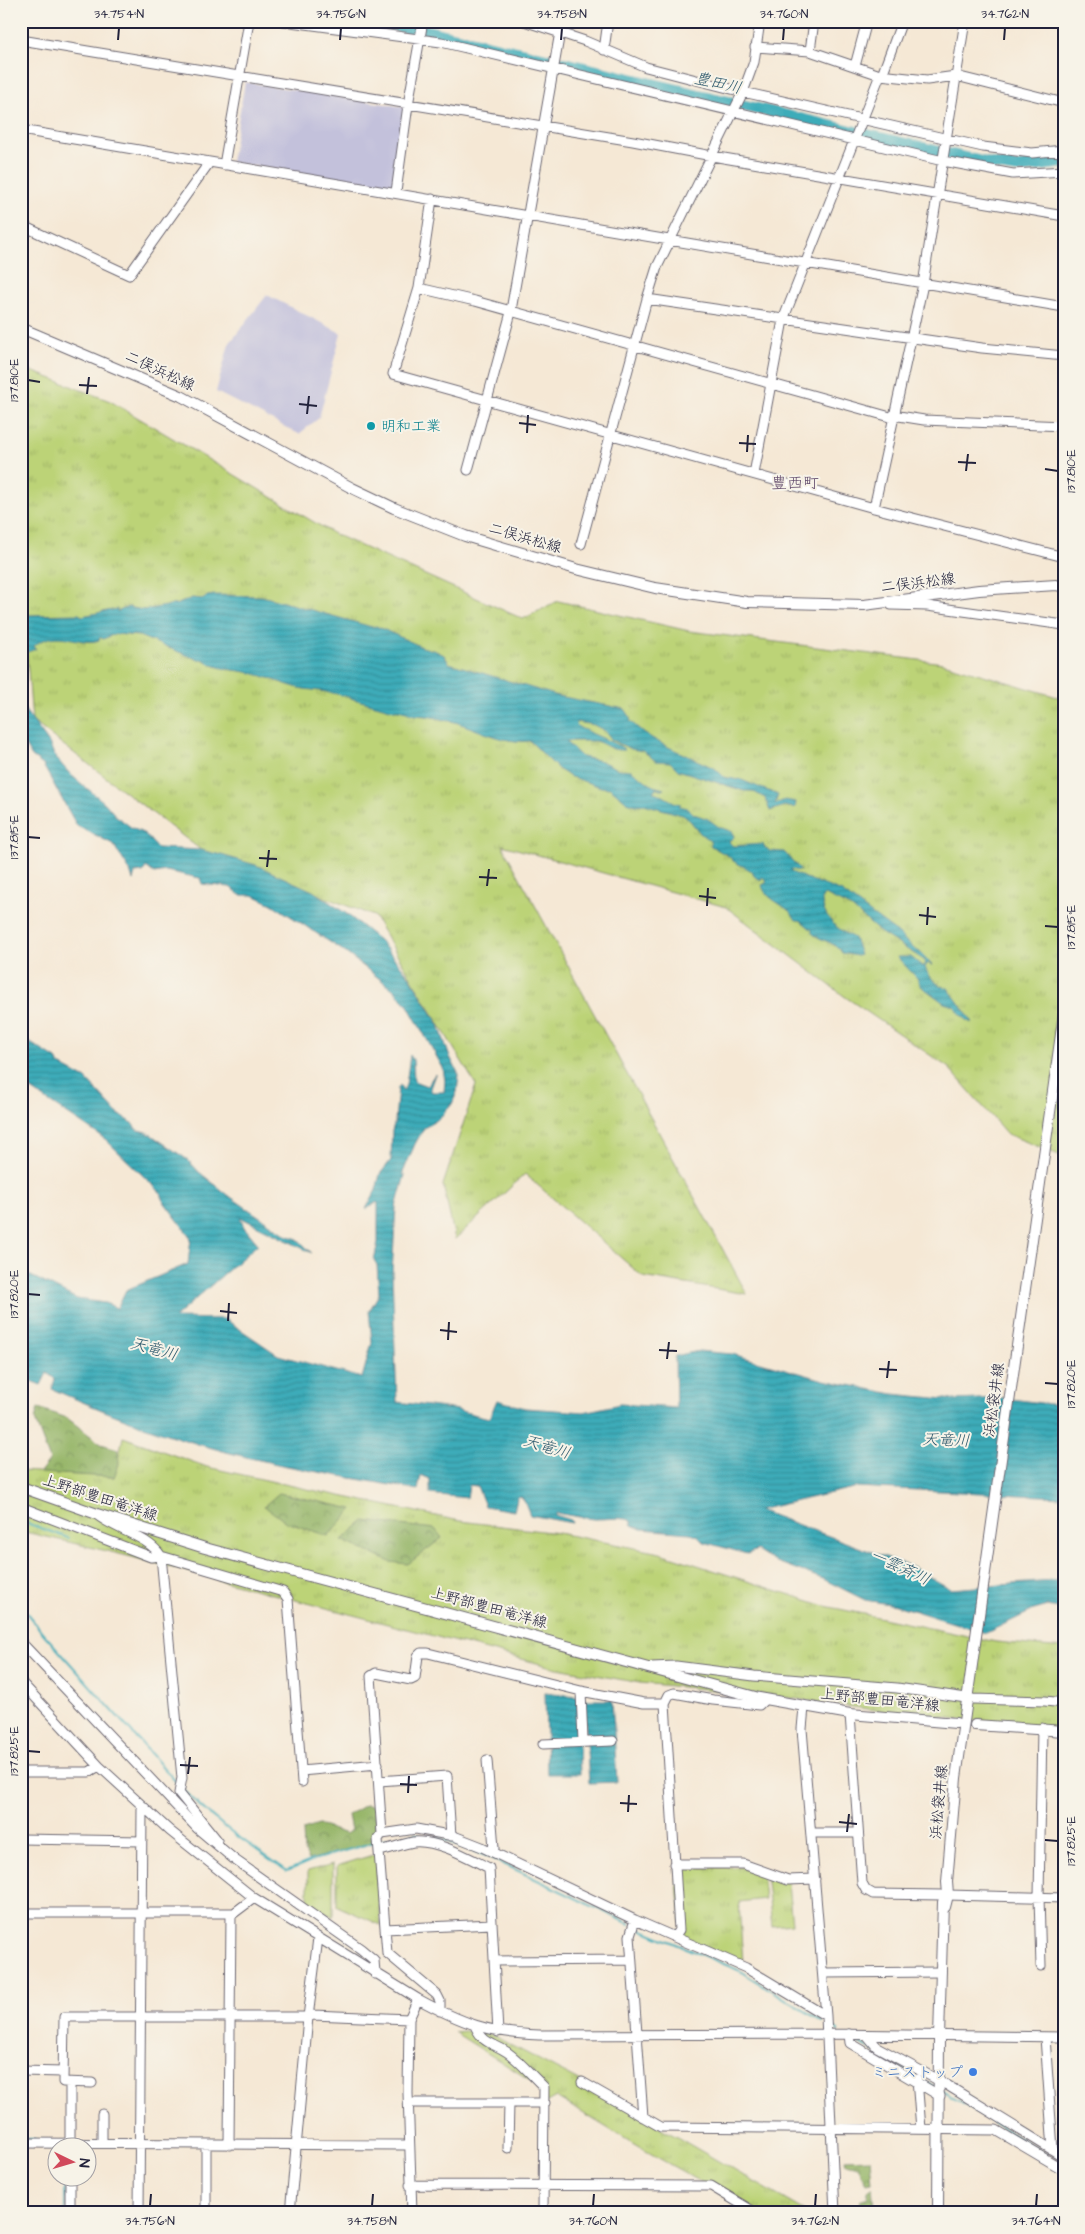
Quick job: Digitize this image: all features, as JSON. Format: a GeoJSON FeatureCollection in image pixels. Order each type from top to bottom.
{"type":"FeatureCollection","features":[{"type":"Feature","properties":{"kind":"main road","name":"二俣浜松線"},"geometry":{"type":"LineString","coordinates":[[21,328],[181,396],[352,488],[394,508],[465,536],[576,569],[656,588],[747,602],[864,605],[979,590],[1056,585],[1064,587]]}},
{"type":"Feature","properties":{"kind":"main road","name":"浜松袋井線"},"geometry":{"type":"LineString","coordinates":[[938,2213],[941,1972],[956,1778],[1064,1013]]}},
{"type":"Feature","properties":{"kind":"main road","name":"上野部豊田竜洋線"},"geometry":{"type":"LineString","coordinates":[[21,1487],[96,1514],[205,1548],[765,1699],[850,1714],[956,1723]]}},
{"type":"Feature","properties":{"kind":"main road"},"geometry":{"type":"LineString","coordinates":[[975,1725],[1042,1728],[1064,1731]]}},
{"type":"Feature","properties":{"kind":"street"},"geometry":{"type":"LineString","coordinates":[[224,165],[249,21]]}},
{"type":"Feature","properties":{"kind":"street"},"geometry":{"type":"LineString","coordinates":[[283,21],[421,38],[734,110],[853,140],[1013,174],[1064,172],[1063,152],[1015,152],[946,143],[742,95],[646,67],[558,28],[524,21]]}},
{"type":"Feature","properties":{"kind":"street"},"geometry":{"type":"LineString","coordinates":[[604,50],[608,21]]}},
{"type":"Feature","properties":{"kind":"street"},"geometry":{"type":"LineString","coordinates":[[581,544],[657,267],[742,95],[754,62],[760,21]]}},
{"type":"Feature","properties":{"kind":"street"},"geometry":{"type":"LineString","coordinates":[[810,52],[814,21]]}},
{"type":"Feature","properties":{"kind":"street"},"geometry":{"type":"LineString","coordinates":[[854,66],[867,21]]}},
{"type":"Feature","properties":{"kind":"street"},"geometry":{"type":"LineString","coordinates":[[754,474],[783,320],[859,123],[881,75],[902,21]]}},
{"type":"Feature","properties":{"kind":"street"},"geometry":{"type":"LineString","coordinates":[[874,508],[923,284],[965,21]]}},
{"type":"Feature","properties":{"kind":"street"},"geometry":{"type":"LineString","coordinates":[[396,192],[408,105],[423,22]]}},
{"type":"Feature","properties":{"kind":"street"},"geometry":{"type":"LineString","coordinates":[[468,470],[511,312],[529,216],[558,28]]}},
{"type":"Feature","properties":{"kind":"street"},"geometry":{"type":"LineString","coordinates":[[21,40],[352,93],[408,105],[633,140],[712,156],[1064,216]]}},
{"type":"Feature","properties":{"kind":"street"},"geometry":{"type":"LineString","coordinates":[[755,47],[810,52],[881,75],[927,80],[956,76],[1064,103]]}},
{"type":"Feature","properties":{"kind":"street"},"geometry":{"type":"LineString","coordinates":[[21,130],[209,163],[396,192],[804,264],[1064,307]]}},
{"type":"Feature","properties":{"kind":"street"},"geometry":{"type":"LineString","coordinates":[[21,225],[128,275],[209,163]]}},
{"type":"Feature","properties":{"kind":"street"},"geometry":{"type":"LineString","coordinates":[[432,199],[419,288],[393,374],[874,508],[1063,556],[1064,534]]}},
{"type":"Feature","properties":{"kind":"street"},"geometry":{"type":"LineString","coordinates":[[419,288],[894,418],[899,416],[924,420],[1064,426]]}},
{"type":"Feature","properties":{"kind":"street"},"geometry":{"type":"LineString","coordinates":[[647,299],[982,348],[1064,356]]}},
{"type":"Feature","properties":{"kind":"street"},"geometry":{"type":"LineString","coordinates":[[864,605],[927,606],[1064,625]]}},
{"type":"Feature","properties":{"kind":"street"},"geometry":{"type":"LineString","coordinates":[[21,1507],[151,1557],[161,1556],[283,1592],[288,1598],[302,1782]]}},
{"type":"Feature","properties":{"kind":"street"},"geometry":{"type":"LineString","coordinates":[[96,1514],[105,1522],[156,1548],[161,1556],[182,1778],[179,1794],[204,1822],[220,1847]]}},
{"type":"Feature","properties":{"kind":"street"},"geometry":{"type":"LineString","coordinates":[[21,1642],[197,1828],[220,1847],[361,1949],[374,1960],[375,1974]]}},
{"type":"Feature","properties":{"kind":"street"},"geometry":{"type":"LineString","coordinates":[[440,2011],[440,2001],[437,1995],[387,1953],[378,1839],[382,1834],[371,1676],[376,1673],[411,1680],[415,1678],[418,1656],[421,1653],[581,1691],[644,1703],[665,1703]]}},
{"type":"Feature","properties":{"kind":"street"},"geometry":{"type":"LineString","coordinates":[[652,1667],[676,1666],[754,1676],[897,1688],[967,1698],[1045,1700],[1064,1703]]}},
{"type":"Feature","properties":{"kind":"street"},"geometry":{"type":"LineString","coordinates":[[21,1682],[99,1766],[142,1808],[254,1898],[418,1999],[475,2026],[498,2032],[536,2035],[849,2034],[939,2037],[1064,2037]]}},
{"type":"Feature","properties":{"kind":"street"},"geometry":{"type":"LineString","coordinates":[[581,1691],[583,1742]]}},
{"type":"Feature","properties":{"kind":"street"},"geometry":{"type":"LineString","coordinates":[[674,1937],[679,1930],[665,1703],[669,1695],[674,1693],[712,1700],[759,1704],[765,1699]]}},
{"type":"Feature","properties":{"kind":"street"},"geometry":{"type":"LineString","coordinates":[[804,1707],[802,1729],[826,2016],[835,2213]]}},
{"type":"Feature","properties":{"kind":"street"},"geometry":{"type":"LineString","coordinates":[[850,1714],[857,1833],[862,1882],[866,1890],[873,1894],[1064,1898]]}},
{"type":"Feature","properties":{"kind":"street"},"geometry":{"type":"LineString","coordinates":[[1041,1966],[1039,1897],[1042,1728]]}},
{"type":"Feature","properties":{"kind":"street"},"geometry":{"type":"LineString","coordinates":[[543,1744],[613,1741]]}},
{"type":"Feature","properties":{"kind":"street"},"geometry":{"type":"LineString","coordinates":[[487,1760],[494,1848],[492,1852]]}},
{"type":"Feature","properties":{"kind":"street"},"geometry":{"type":"LineString","coordinates":[[301,1771],[378,1764]]}},
{"type":"Feature","properties":{"kind":"street"},"geometry":{"type":"LineString","coordinates":[[21,1772],[89,1772],[99,1766]]}},
{"type":"Feature","properties":{"kind":"street"},"geometry":{"type":"LineString","coordinates":[[379,1781],[447,1776],[451,1836]]}},
{"type":"Feature","properties":{"kind":"street"},"geometry":{"type":"LineString","coordinates":[[139,2213],[142,1808]]}},
{"type":"Feature","properties":{"kind":"street"},"geometry":{"type":"LineString","coordinates":[[382,1834],[416,1829],[451,1836],[492,1852],[635,1920],[746,1968],[826,2016]]}},
{"type":"Feature","properties":{"kind":"street"},"geometry":{"type":"LineString","coordinates":[[811,1833],[857,1833]]}},
{"type":"Feature","properties":{"kind":"street"},"geometry":{"type":"LineString","coordinates":[[21,1839],[142,1840]]}},
{"type":"Feature","properties":{"kind":"street"},"geometry":{"type":"LineString","coordinates":[[379,1852],[414,1842],[428,1844],[459,1853],[489,1868],[498,2032]]}},
{"type":"Feature","properties":{"kind":"street"},"geometry":{"type":"LineString","coordinates":[[674,1864],[744,1864],[788,1880],[815,1879]]}},
{"type":"Feature","properties":{"kind":"street"},"geometry":{"type":"LineString","coordinates":[[21,1913],[234,1912],[254,1898]]}},
{"type":"Feature","properties":{"kind":"street"},"geometry":{"type":"LineString","coordinates":[[229,2145],[231,1912]]}},
{"type":"Feature","properties":{"kind":"street"},"geometry":{"type":"LineString","coordinates":[[635,1920],[630,1931],[631,1960],[643,2117]]}},
{"type":"Feature","properties":{"kind":"street"},"geometry":{"type":"LineString","coordinates":[[385,1929],[492,1924]]}},
{"type":"Feature","properties":{"kind":"street"},"geometry":{"type":"LineString","coordinates":[[290,2213],[308,2017],[318,1938]]}},
{"type":"Feature","properties":{"kind":"street"},"geometry":{"type":"LineString","coordinates":[[494,1961],[631,1960]]}},
{"type":"Feature","properties":{"kind":"street"},"geometry":{"type":"LineString","coordinates":[[823,1973],[941,1972]]}},
{"type":"Feature","properties":{"kind":"street"},"geometry":{"type":"LineString","coordinates":[[412,2213],[408,2103],[409,2019],[418,1999]]}},
{"type":"Feature","properties":{"kind":"street"},"geometry":{"type":"LineString","coordinates":[[92,2083],[62,2082],[64,2017],[308,2017],[313,2015],[409,2019]]}},
{"type":"Feature","properties":{"kind":"street"},"geometry":{"type":"LineString","coordinates":[[475,2026],[480,2037],[487,2043],[506,2051],[544,2087],[543,2213]]}},
{"type":"Feature","properties":{"kind":"street"},"geometry":{"type":"LineString","coordinates":[[849,2034],[850,2043],[917,2083],[940,2089]]}},
{"type":"Feature","properties":{"kind":"street"},"geometry":{"type":"LineString","coordinates":[[867,2035],[877,2047],[916,2069],[940,2089],[1064,2157]]}},
{"type":"Feature","properties":{"kind":"street"},"geometry":{"type":"LineString","coordinates":[[1045,2037],[1053,2150]]}},
{"type":"Feature","properties":{"kind":"street"},"geometry":{"type":"LineString","coordinates":[[916,2069],[920,2129]]}},
{"type":"Feature","properties":{"kind":"street"},"geometry":{"type":"LineString","coordinates":[[21,2072],[63,2072]]}},
{"type":"Feature","properties":{"kind":"street"},"geometry":{"type":"LineString","coordinates":[[582,2082],[661,2127],[996,2130],[1064,2170]]}},
{"type":"Feature","properties":{"kind":"street"},"geometry":{"type":"LineString","coordinates":[[70,2083],[70,2136]]}},
{"type":"Feature","properties":{"kind":"street"},"geometry":{"type":"LineString","coordinates":[[408,2103],[545,2103]]}},
{"type":"Feature","properties":{"kind":"street"},"geometry":{"type":"LineString","coordinates":[[508,2148],[509,2103]]}},
{"type":"Feature","properties":{"kind":"street"},"geometry":{"type":"LineString","coordinates":[[102,2114],[102,2144]]}},
{"type":"Feature","properties":{"kind":"street"},"geometry":{"type":"LineString","coordinates":[[21,2143],[48,2144]]}},
{"type":"Feature","properties":{"kind":"street"},"geometry":{"type":"LineString","coordinates":[[98,2144],[297,2146],[409,2144]]}},
{"type":"Feature","properties":{"kind":"street"},"geometry":{"type":"LineString","coordinates":[[206,2144],[206,2213]]}},
{"type":"Feature","properties":{"kind":"street"},"geometry":{"type":"LineString","coordinates":[[1043,2157],[1053,2150]]}},
{"type":"Feature","properties":{"kind":"street"},"geometry":{"type":"LineString","coordinates":[[410,2185],[710,2186],[756,2213]]}},
{"type":"Feature","properties":{"kind":"street"},"geometry":{"type":"LineString","coordinates":[[70,2186],[70,2213]]}},
{"type":"Feature","properties":{"kind":"shaded area"},"geometry":{"type":"Polygon","coordinates":[[[245,82],[404,107],[393,189],[231,162],[245,82]]]}},
{"type":"Feature","properties":{"kind":"shaded area"},"geometry":{"type":"Polygon","coordinates":[[[267,295],[341,333],[319,418],[299,434],[216,392],[229,344],[267,295]]]}},
{"type":"Feature","properties":{"kind":"green space"},"geometry":{"type":"Polygon","coordinates":[[[21,367],[110,401],[334,534],[523,619],[558,601],[689,631],[943,663],[1064,699],[1064,1157],[1007,1134],[949,1068],[844,996],[726,907],[502,845],[747,1294],[643,1277],[525,1174],[455,1239],[443,1185],[476,1085],[374,916],[201,850],[32,721],[24,619],[21,617],[21,367]]]}},
{"type":"Feature","properties":{"kind":"green space"},"geometry":{"type":"Polygon","coordinates":[[[38,1408],[67,1418],[101,1444],[118,1449],[119,1464],[114,1477],[40,1473],[50,1460],[35,1420],[38,1408]]]}},
{"type":"Feature","properties":{"kind":"green space"},"geometry":{"type":"Polygon","coordinates":[[[123,1437],[207,1467],[302,1488],[460,1521],[558,1533],[660,1553],[825,1606],[996,1642],[1064,1648],[1064,1730],[882,1711],[769,1695],[640,1683],[552,1667],[124,1555],[21,1531],[21,1471],[114,1477],[123,1437]]]}},
{"type":"Feature","properties":{"kind":"green space"},"geometry":{"type":"Polygon","coordinates":[[[279,1493],[353,1509],[328,1536],[286,1522],[264,1506],[279,1493]]]}},
{"type":"Feature","properties":{"kind":"green space"},"geometry":{"type":"Polygon","coordinates":[[[364,1521],[435,1529],[442,1538],[408,1564],[390,1562],[342,1540],[364,1521]]]}},
{"type":"Feature","properties":{"kind":"green space"},"geometry":{"type":"Polygon","coordinates":[[[365,1805],[374,1806],[377,1832],[372,1843],[309,1860],[304,1851],[303,1830],[319,1825],[346,1834],[351,1830],[348,1815],[365,1805]]]}},
{"type":"Feature","properties":{"kind":"green space"},"geometry":{"type":"Polygon","coordinates":[[[376,1854],[381,1925],[337,1906],[337,1866],[376,1854]]]}},
{"type":"Feature","properties":{"kind":"green space"},"geometry":{"type":"Polygon","coordinates":[[[333,1864],[333,1917],[308,1901],[308,1871],[333,1864]]]}},
{"type":"Feature","properties":{"kind":"green space"},"geometry":{"type":"Polygon","coordinates":[[[677,1867],[743,1867],[762,1872],[765,1899],[739,1902],[743,1963],[684,1939],[682,1935],[677,1867]]]}},
{"type":"Feature","properties":{"kind":"green space"},"geometry":{"type":"Polygon","coordinates":[[[766,1874],[788,1883],[792,1924],[772,1926],[766,1874]]]}},
{"type":"Feature","properties":{"kind":"green space"},"geometry":{"type":"Polygon","coordinates":[[[465,2031],[492,2035],[587,2085],[808,2213],[756,2213],[639,2147],[556,2097],[545,2103],[544,2089],[454,2032],[465,2031]]]}},
{"type":"Feature","properties":{"kind":"green space"},"geometry":{"type":"Polygon","coordinates":[[[870,2159],[872,2182],[866,2183],[857,2167],[846,2164],[845,2160],[870,2159]]]}},
{"type":"Feature","properties":{"kind":"green space"},"geometry":{"type":"Polygon","coordinates":[[[872,2187],[874,2208],[866,2210],[859,2200],[868,2197],[868,2190],[872,2187]]]}},
{"type":"Feature","properties":{"kind":"water"},"geometry":{"type":"Polygon","coordinates":[[[207,596],[262,596],[372,627],[376,626],[444,655],[449,663],[558,696],[625,709],[631,722],[645,734],[664,745],[716,769],[724,777],[739,779],[778,795],[775,804],[785,800],[796,802],[795,808],[784,806],[770,811],[765,798],[752,791],[744,791],[678,770],[670,762],[656,761],[643,751],[631,749],[612,740],[605,731],[594,725],[576,722],[580,728],[625,750],[612,748],[595,741],[567,741],[582,757],[601,761],[618,769],[631,770],[653,786],[664,789],[656,788],[653,792],[681,804],[679,806],[688,808],[694,814],[708,819],[719,827],[733,832],[734,837],[729,842],[733,846],[763,844],[770,851],[784,852],[800,869],[800,871],[790,869],[793,873],[842,892],[920,952],[933,966],[928,963],[925,967],[928,974],[937,983],[948,988],[972,1021],[971,1023],[954,1006],[944,1003],[921,986],[917,978],[897,957],[911,957],[923,967],[926,963],[924,960],[881,933],[852,908],[825,895],[822,897],[822,904],[827,917],[842,931],[854,938],[860,955],[857,956],[842,953],[836,946],[815,936],[812,930],[800,920],[796,920],[789,911],[766,893],[762,885],[767,880],[762,877],[761,880],[754,876],[752,871],[711,846],[710,841],[701,834],[686,816],[644,804],[636,805],[627,802],[610,788],[571,777],[558,769],[530,741],[492,736],[455,722],[394,710],[342,695],[298,688],[249,672],[221,668],[203,659],[199,660],[139,636],[115,634],[92,641],[60,637],[52,638],[43,640],[34,646],[36,649],[21,654],[23,615],[79,614],[82,616],[117,609],[117,612],[128,607],[143,610],[178,604],[192,598],[204,599],[207,596]]]}},
{"type":"Feature","properties":{"kind":"water"},"geometry":{"type":"Polygon","coordinates":[[[21,705],[49,743],[55,757],[71,775],[105,803],[115,815],[132,828],[145,834],[157,848],[201,850],[256,865],[313,891],[347,914],[380,941],[410,977],[439,1025],[449,1055],[459,1075],[457,1092],[452,1104],[440,1118],[424,1128],[402,1175],[405,1175],[396,1207],[392,1273],[397,1402],[452,1409],[489,1418],[497,1400],[525,1408],[584,1412],[620,1404],[676,1408],[675,1356],[699,1351],[732,1354],[824,1380],[893,1394],[955,1400],[1004,1398],[1064,1406],[1064,1497],[857,1487],[758,1510],[910,1566],[951,1589],[1064,1580],[1064,1609],[1048,1606],[1034,1610],[986,1633],[896,1605],[865,1600],[823,1579],[774,1561],[757,1550],[747,1554],[704,1542],[697,1535],[691,1533],[641,1529],[632,1525],[630,1520],[626,1519],[595,1519],[556,1513],[555,1515],[571,1520],[572,1523],[530,1515],[524,1500],[520,1496],[517,1498],[514,1511],[485,1506],[477,1486],[469,1485],[467,1498],[430,1494],[430,1479],[421,1475],[418,1490],[307,1470],[225,1452],[142,1426],[52,1389],[55,1379],[47,1373],[41,1385],[21,1377],[21,1271],[77,1299],[105,1303],[117,1308],[126,1290],[188,1264],[191,1238],[162,1199],[162,1194],[105,1139],[21,1083],[21,1037],[56,1059],[60,1065],[86,1079],[117,1113],[131,1122],[137,1130],[147,1132],[188,1160],[199,1172],[232,1198],[288,1236],[298,1239],[312,1253],[240,1217],[244,1227],[258,1244],[174,1318],[225,1319],[278,1355],[362,1378],[372,1342],[369,1311],[379,1294],[377,1265],[374,1260],[378,1242],[377,1202],[366,1209],[376,1190],[380,1174],[391,1160],[392,1131],[395,1121],[398,1088],[400,1085],[403,1091],[406,1085],[410,1055],[413,1060],[414,1081],[427,1086],[435,1074],[430,1088],[432,1092],[444,1092],[445,1081],[443,1068],[407,1004],[393,989],[342,950],[272,904],[253,895],[240,895],[230,887],[202,884],[200,878],[166,871],[154,873],[146,867],[143,872],[135,873],[133,880],[130,871],[113,844],[77,826],[43,765],[32,757],[21,739],[21,705]]]}},
{"type":"Feature","properties":{"kind":"water"},"geometry":{"type":"Polygon","coordinates":[[[545,1693],[577,1696],[580,1774],[547,1774],[545,1693]]]}},
{"type":"Feature","properties":{"kind":"water"},"geometry":{"type":"Polygon","coordinates":[[[584,1700],[612,1700],[617,1782],[589,1783],[584,1700]]]}},
{"type":"Feature","properties":{"kind":"waterway","name":"豊田川"},"geometry":{"type":"LineString","coordinates":[[364,21],[423,30],[991,164],[1019,168],[1064,162]]}},
{"type":"Feature","properties":{"kind":"waterway"},"geometry":{"type":"LineString","coordinates":[[21,1521],[68,1538]]}},
{"type":"Feature","properties":{"kind":"waterway"},"geometry":{"type":"LineString","coordinates":[[21,1606],[178,1784]]}},
{"type":"Feature","properties":{"kind":"waterway"},"geometry":{"type":"LineString","coordinates":[[183,1789],[220,1823],[287,1871],[313,1860],[375,1842]]}},
{"type":"Feature","properties":{"kind":"waterway"},"geometry":{"type":"LineString","coordinates":[[382,1840],[419,1834]]}},
{"type":"Feature","properties":{"kind":"waterway"},"geometry":{"type":"LineString","coordinates":[[436,1837],[487,1856],[630,1924]]}},
{"type":"Feature","properties":{"kind":"waterway"},"geometry":{"type":"LineString","coordinates":[[636,1927],[738,1970],[823,2022]]}},
{"type":"Feature","properties":{"kind":"waterway"},"geometry":{"type":"LineString","coordinates":[[830,2026],[838,2031]]}},
{"type":"Feature","properties":{"kind":"waterway"},"geometry":{"type":"LineString","coordinates":[[853,2039],[916,2076]]}},
{"type":"Feature","properties":{"kind":"waterway"},"geometry":{"type":"LineString","coordinates":[[920,2079],[936,2087]]}},
{"type":"Feature","properties":{"kind":"waterway"},"geometry":{"type":"LineString","coordinates":[[942,2091],[1047,2155]]}},
{"type":"Feature","properties":{"kind":"waterway"},"geometry":{"type":"LineString","coordinates":[[25,2139],[35,2139]]}},
{"type":"Feature","properties":{"kind":"waterway"},"geometry":{"type":"LineString","coordinates":[[65,2186],[65,2213]]}},
{"type":"Feature","properties":{"kind":"place","name":"明和工業"},"geometry":{"type":"Point","coordinates":[371,426]}},
{"type":"Feature","properties":{"kind":"place","name":"ミニストップ"},"geometry":{"type":"Point","coordinates":[973,2072]}},
{"type":"Feature","properties":{"kind":"district","name":"豊西町"},"geometry":{"type":"Point","coordinates":[795,483]}},
{"type":"Feature","properties":{"kind":"water label","name":"天竜川"},"geometry":{"type":"Point","coordinates":[154,1349]}},
{"type":"Feature","properties":{"kind":"water label","name":"天竜川"},"geometry":{"type":"Point","coordinates":[946,1440]}},
{"type":"Feature","properties":{"kind":"water label","name":"天竜川"},"geometry":{"type":"Point","coordinates":[547,1447]}},
{"type":"Feature","properties":{"kind":"water label","name":"一雲斉川"},"geometry":{"type":"Point","coordinates":[900,1567]}}]}
